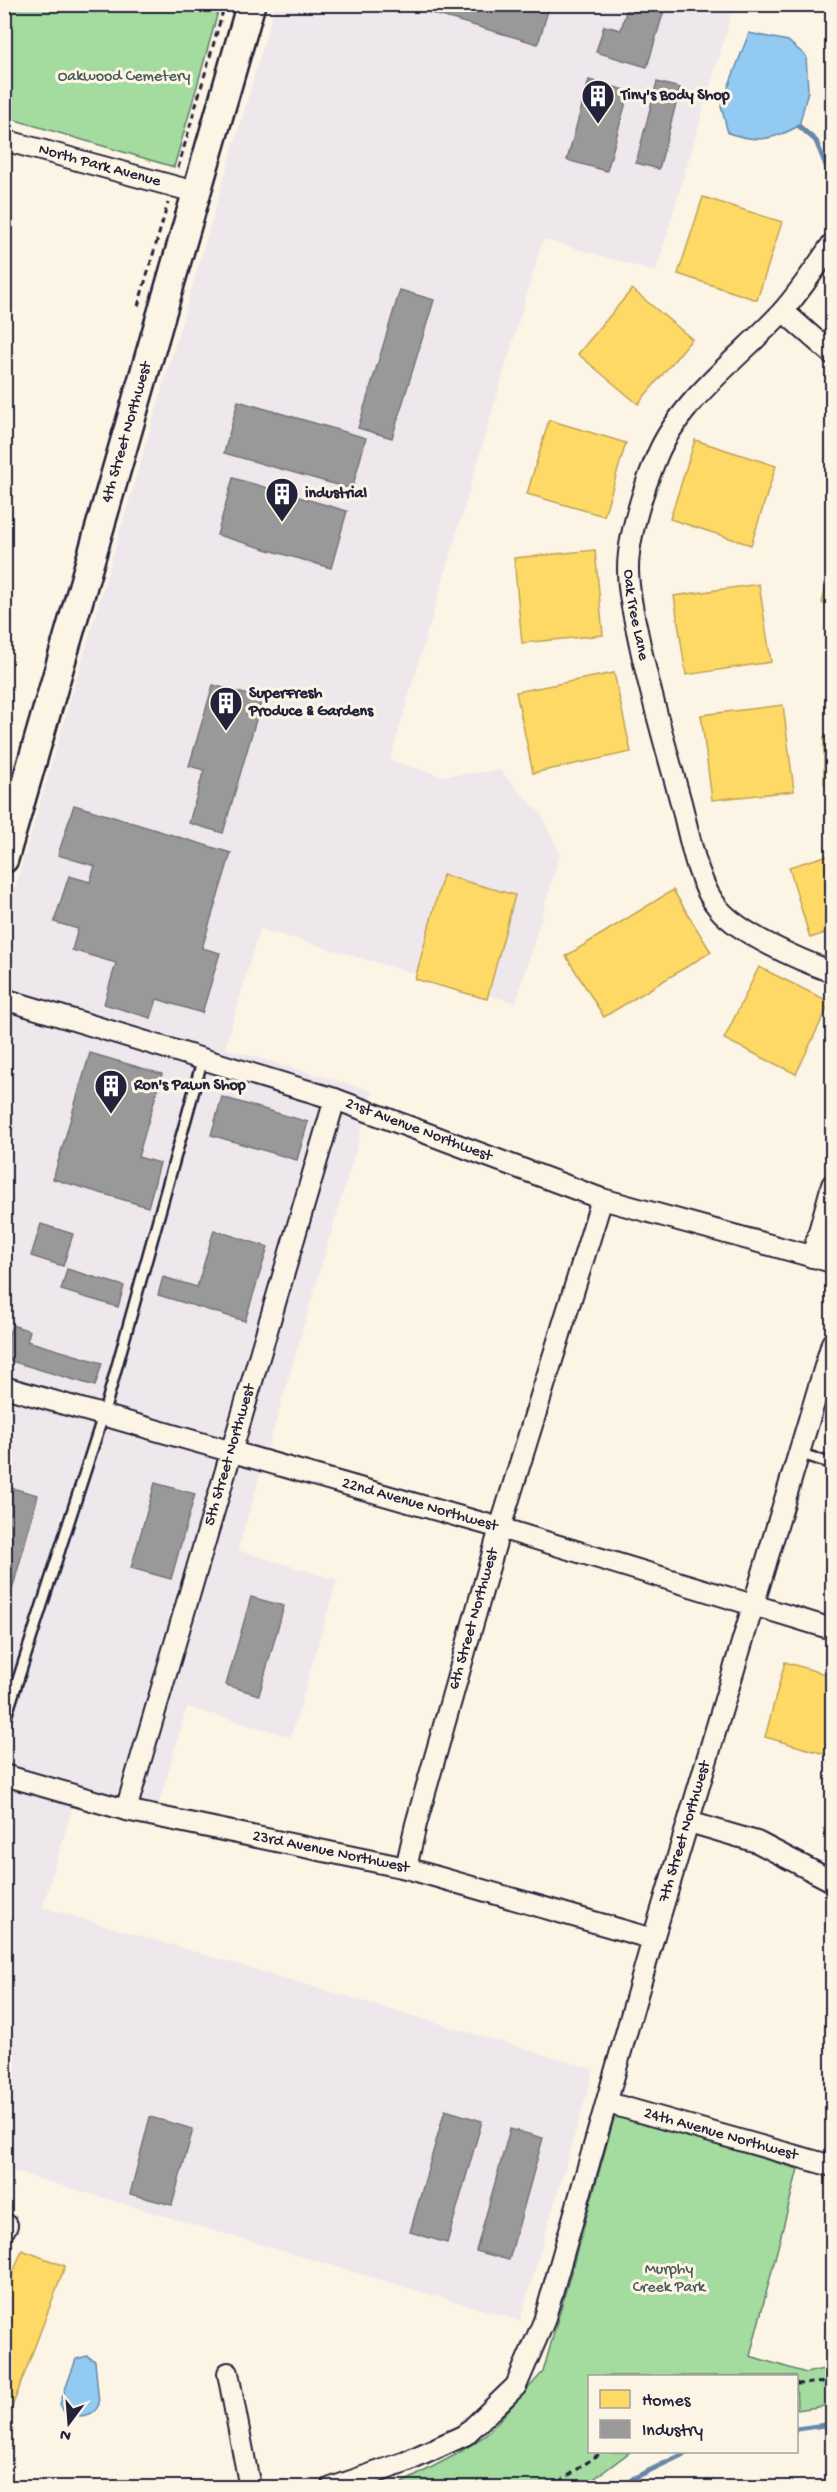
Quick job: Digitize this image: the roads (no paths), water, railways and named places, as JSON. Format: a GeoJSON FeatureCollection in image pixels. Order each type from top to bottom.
{"type":"FeatureCollection","features":[{"type":"Feature","properties":{"kind":"street","name":"4th Street Northwest"},"geometry":{"type":"LineString","coordinates":[[4,860],[251,4]]}},
{"type":"Feature","properties":{"kind":"street","name":"North Park Avenue"},"geometry":{"type":"LineString","coordinates":[[4,140],[195,192]]}},
{"type":"Feature","properties":{"kind":"street","name":"Oak Tree Lane"},"geometry":{"type":"LineString","coordinates":[[832,244],[783,311],[695,400],[666,438],[657,456],[641,506],[630,548],[628,571],[633,611],[649,687],[700,871],[713,901],[732,922],[752,934],[832,972]]}},
{"type":"Feature","properties":{"kind":"street"},"geometry":{"type":"LineString","coordinates":[[783,311],[832,354]]}},
{"type":"Feature","properties":{"kind":"street","name":"21st Avenue Northwest"},"geometry":{"type":"LineString","coordinates":[[4,999],[335,1099],[602,1199],[832,1262]]}},
{"type":"Feature","properties":{"kind":"street","name":"5th Street Northwest"},"geometry":{"type":"LineString","coordinates":[[126,1810],[335,1099]]}},
{"type":"Feature","properties":{"kind":"street"},"geometry":{"type":"LineString","coordinates":[[812,1257],[832,1185]]}},
{"type":"Feature","properties":{"kind":"street","name":"6th Street Northwest"},"geometry":{"type":"LineString","coordinates":[[406,1868],[416,1824],[500,1528],[602,1199]]}},
{"type":"Feature","properties":{"kind":"street","name":"7th Street Northwest"},"geometry":{"type":"LineString","coordinates":[[331,2487],[406,2462],[465,2434],[516,2386],[544,2321],[653,1939],[832,1343]]}},
{"type":"Feature","properties":{"kind":"street","name":"22nd Avenue Northwest"},"geometry":{"type":"LineString","coordinates":[[4,1387],[500,1528],[832,1629]]}},
{"type":"Feature","properties":{"kind":"street","name":"23rd Avenue Northwest"},"geometry":{"type":"LineString","coordinates":[[4,1775],[126,1810],[406,1868],[653,1939]]}},
{"type":"Feature","properties":{"kind":"street"},"geometry":{"type":"LineString","coordinates":[[688,1822],[757,1842],[832,1881]]}},
{"type":"Feature","properties":{"kind":"street","name":"24th Avenue Northwest"},"geometry":{"type":"LineString","coordinates":[[608,2103],[832,2166]]}},
{"type":"Feature","properties":{"kind":"street"},"geometry":{"type":"LineString","coordinates":[[228,2373],[250,2487]]}},
{"type":"Feature","properties":{"kind":"lane"},"geometry":{"type":"LineString","coordinates":[[4,1723],[103,1416],[203,1058]]}},
{"type":"Feature","properties":{"kind":"lane"},"geometry":{"type":"LineString","coordinates":[[799,1453],[832,1464]]}},
{"type":"Feature","properties":{"kind":"water"},"geometry":{"type":"Polygon","coordinates":[[[749,33],[788,41],[806,56],[808,91],[799,126],[773,137],[757,139],[728,133],[721,106],[749,33]]]}},
{"type":"Feature","properties":{"kind":"water"},"geometry":{"type":"Polygon","coordinates":[[[87,2356],[95,2361],[99,2404],[93,2412],[84,2416],[64,2412],[60,2404],[76,2359],[87,2356]]]}},
{"type":"Feature","properties":{"kind":"waterway"},"geometry":{"type":"LineString","coordinates":[[799,126],[816,141],[832,180]]}},
{"type":"Feature","properties":{"kind":"waterway"},"geometry":{"type":"LineString","coordinates":[[798,2429],[832,2424]]}},
{"type":"Feature","properties":{"kind":"waterway"},"geometry":{"type":"LineString","coordinates":[[622,2488],[634,2478],[686,2453]]}},
{"type":"Feature","properties":{"kind":"place","name":"Tiny's Body Shop"},"geometry":{"type":"Point","coordinates":[598,125]}},
{"type":"Feature","properties":{"kind":"place","name":"industrial"},"geometry":{"type":"Point","coordinates":[282,523]}},
{"type":"Feature","properties":{"kind":"place","name":"SuperFresh Produce & Gardens"},"geometry":{"type":"Point","coordinates":[226,732]}},
{"type":"Feature","properties":{"kind":"place","name":"Ron's Pawn Shop"},"geometry":{"type":"Point","coordinates":[111,1115]}},
{"type":"Feature","properties":{"kind":"park label","name":"Oakwood Cemetery"},"geometry":{"type":"Point","coordinates":[124,77]}},
{"type":"Feature","properties":{"kind":"park label","name":"Murphy Creek Park"},"geometry":{"type":"Point","coordinates":[669,2279]}}]}
